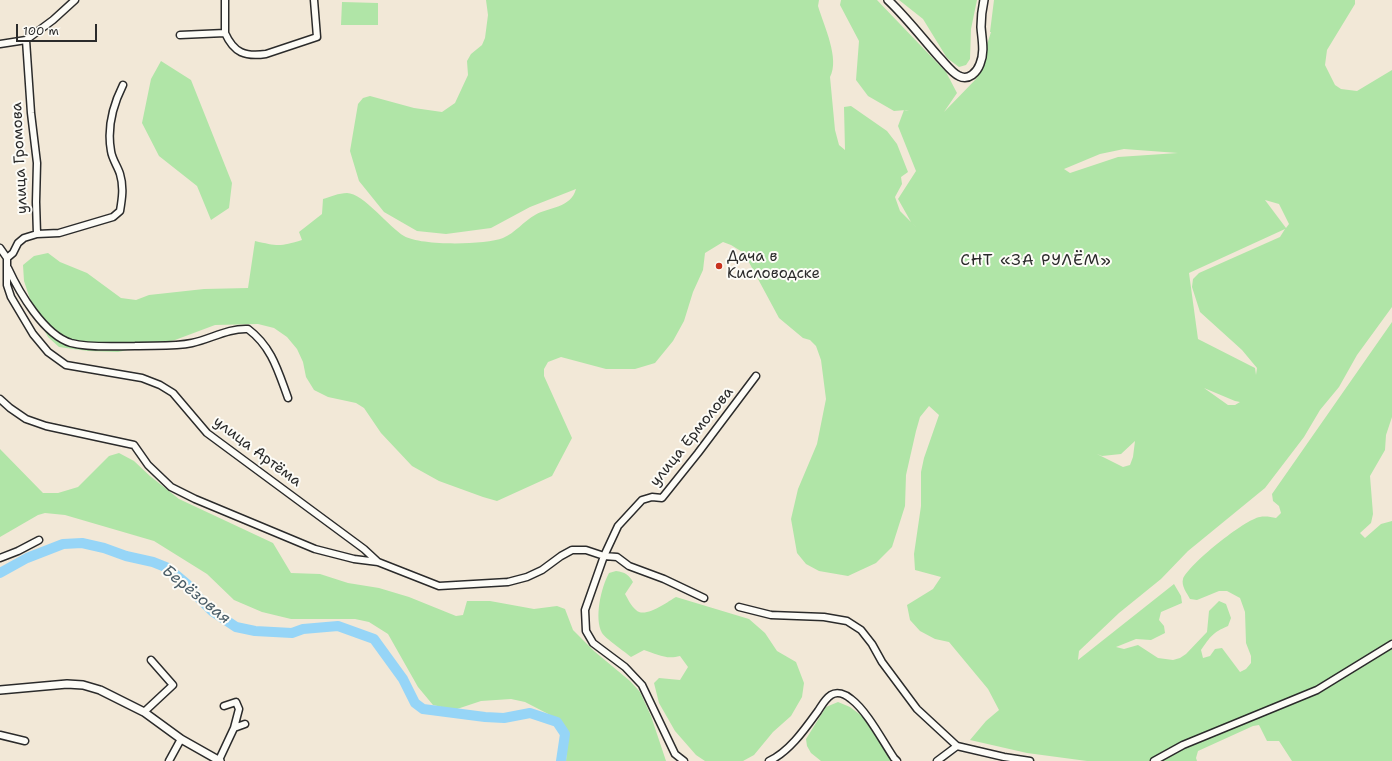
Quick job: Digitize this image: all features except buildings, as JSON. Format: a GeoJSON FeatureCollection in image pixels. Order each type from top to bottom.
{"type":"FeatureCollection","features":[{"type":"Feature","properties":{"kind":"street"},"geometry":{"type":"LineString","coordinates":[[0,44],[26,40],[53,20],[75,0]]}},
{"type":"Feature","properties":{"kind":"street"},"geometry":{"type":"LineString","coordinates":[[225,0],[225,33],[229,42],[236,50],[246,55],[266,54],[317,37],[314,0]]}},
{"type":"Feature","properties":{"kind":"street"},"geometry":{"type":"LineString","coordinates":[[888,0],[946,65],[960,77],[965,77],[975,73],[981,63],[983,56],[982,12],[984,0]]}},
{"type":"Feature","properties":{"kind":"street"},"geometry":{"type":"LineString","coordinates":[[180,35],[225,33]]}},
{"type":"Feature","properties":{"kind":"street","name":"улица Громова"},"geometry":{"type":"LineString","coordinates":[[7,258],[18,243],[24,238],[37,234],[37,163],[31,113],[26,40]]}},
{"type":"Feature","properties":{"kind":"street"},"geometry":{"type":"LineString","coordinates":[[37,234],[59,233],[113,217],[120,211],[123,186],[111,152],[109,134],[117,98],[123,85]]}},
{"type":"Feature","properties":{"kind":"street"},"geometry":{"type":"LineString","coordinates":[[0,248],[7,258]]}},
{"type":"Feature","properties":{"kind":"street","name":"улица Артёма"},"geometry":{"type":"LineString","coordinates":[[7,258],[7,285],[12,297],[33,334],[48,352],[66,365],[142,378],[160,385],[173,393],[207,433],[364,549],[378,562]]}},
{"type":"Feature","properties":{"kind":"street"},"geometry":{"type":"LineString","coordinates":[[7,266],[16,285],[42,320],[56,335],[71,342],[90,345],[118,346],[191,343],[209,339],[238,328],[248,329],[266,347],[277,367],[288,398]]}},
{"type":"Feature","properties":{"kind":"street","name":"улица Ермолова"},"geometry":{"type":"LineString","coordinates":[[684,761],[675,754],[642,685],[625,667],[593,642],[586,631],[585,610],[604,556],[618,526],[642,500],[652,497],[662,498],[668,492],[756,376]]}},
{"type":"Feature","properties":{"kind":"street"},"geometry":{"type":"LineString","coordinates":[[0,399],[26,419],[46,426],[134,445],[148,465],[171,487],[195,499],[315,549],[354,559],[378,562],[439,586],[508,582],[542,570],[572,550],[586,550],[604,556],[616,557],[629,566],[664,579],[704,598]]}},
{"type":"Feature","properties":{"kind":"street"},"geometry":{"type":"LineString","coordinates":[[0,558],[18,552],[39,540]]}},
{"type":"Feature","properties":{"kind":"street"},"geometry":{"type":"LineString","coordinates":[[739,607],[771,615],[824,617],[847,620],[861,630],[872,644],[882,662],[917,709],[957,746],[1004,757],[1030,761]]}},
{"type":"Feature","properties":{"kind":"street"},"geometry":{"type":"LineString","coordinates":[[1154,761],[1184,745],[1317,690],[1392,644]]}},
{"type":"Feature","properties":{"kind":"street"},"geometry":{"type":"LineString","coordinates":[[144,712],[173,685],[151,660]]}},
{"type":"Feature","properties":{"kind":"street"},"geometry":{"type":"LineString","coordinates":[[0,690],[67,684],[83,685],[100,690],[144,712],[181,739],[220,761],[234,728],[239,709],[236,702],[224,706]]}},
{"type":"Feature","properties":{"kind":"street"},"geometry":{"type":"LineString","coordinates":[[769,761],[776,758],[801,735],[820,709],[823,702],[832,694],[841,693],[851,699],[867,717],[897,761]]}},
{"type":"Feature","properties":{"kind":"street"},"geometry":{"type":"LineString","coordinates":[[234,728],[245,724]]}},
{"type":"Feature","properties":{"kind":"street"},"geometry":{"type":"LineString","coordinates":[[0,735],[25,741]]}},
{"type":"Feature","properties":{"kind":"street"},"geometry":{"type":"LineString","coordinates":[[169,761],[181,739]]}},
{"type":"Feature","properties":{"kind":"street"},"geometry":{"type":"LineString","coordinates":[[937,761],[957,746]]}},
{"type":"Feature","properties":{"kind":"green space"},"geometry":{"type":"Polygon","coordinates":[[[486,0],[819,0],[818,6],[832,52],[833,70],[830,77],[835,130],[839,145],[845,150],[844,107],[851,106],[887,131],[897,144],[908,172],[901,177],[902,184],[895,197],[900,211],[911,222],[898,199],[916,171],[898,126],[904,110],[894,111],[868,96],[856,80],[859,41],[840,5],[841,0],[877,0],[946,72],[957,93],[944,112],[976,79],[991,32],[994,0],[1355,0],[1355,4],[1327,50],[1325,65],[1335,85],[1341,89],[1357,91],[1392,70],[1392,307],[1357,355],[1339,387],[1320,410],[1304,437],[1265,488],[1188,551],[1161,579],[1119,613],[1079,651],[1078,660],[1174,584],[1181,596],[1182,603],[1161,612],[1159,620],[1164,626],[1165,633],[1151,640],[1136,639],[1116,647],[1124,649],[1138,645],[1158,658],[1173,660],[1180,658],[1186,654],[1207,632],[1209,611],[1219,601],[1226,604],[1231,618],[1228,626],[1212,635],[1207,641],[1201,650],[1203,658],[1210,656],[1215,649],[1222,648],[1240,672],[1246,669],[1251,663],[1251,656],[1246,643],[1245,612],[1240,598],[1227,591],[1219,591],[1197,600],[1190,599],[1184,587],[1183,579],[1187,572],[1195,564],[1230,534],[1260,517],[1276,518],[1281,513],[1279,506],[1273,501],[1272,494],[1392,322],[1392,417],[1386,435],[1385,450],[1370,476],[1373,514],[1371,523],[1360,533],[1365,538],[1381,524],[1392,521],[1392,761],[1292,761],[1279,741],[1267,741],[1259,725],[1253,726],[1198,751],[1196,758],[1197,761],[1087,761],[1027,753],[970,740],[986,721],[999,710],[988,689],[949,642],[935,639],[920,631],[910,620],[907,605],[933,589],[941,577],[915,570],[914,554],[921,506],[921,472],[924,458],[939,415],[929,406],[920,417],[906,475],[905,506],[892,547],[876,563],[848,576],[819,571],[806,564],[797,553],[791,519],[798,489],[817,444],[826,399],[821,360],[816,346],[810,340],[803,338],[779,318],[744,253],[723,242],[705,253],[703,270],[693,292],[684,321],[673,341],[655,363],[635,369],[606,369],[561,357],[548,362],[544,369],[544,376],[572,438],[552,476],[497,501],[439,481],[412,466],[381,433],[364,408],[356,403],[328,397],[314,390],[306,377],[303,362],[297,349],[287,337],[274,328],[258,324],[215,325],[175,340],[118,352],[88,351],[59,347],[48,337],[34,311],[24,281],[23,265],[34,256],[48,253],[60,262],[87,273],[121,298],[136,300],[149,295],[204,289],[248,288],[255,241],[278,245],[302,240],[299,232],[322,214],[323,199],[338,194],[347,193],[361,199],[404,236],[424,242],[438,243],[482,242],[503,238],[535,215],[565,203],[573,195],[576,189],[530,207],[491,228],[446,234],[417,231],[384,212],[359,181],[350,151],[358,104],[363,98],[370,96],[414,108],[442,112],[455,103],[468,75],[467,61],[471,54],[482,45],[485,38],[488,15],[486,0]],[[1124,149],[1100,154],[1064,169],[1070,173],[1118,157],[1178,153],[1124,149]],[[1265,200],[1286,228],[1289,224],[1279,204],[1265,200]],[[1285,229],[1189,273],[1198,339],[1255,368],[1256,375],[1257,368],[1242,350],[1200,312],[1192,287],[1193,279],[1199,273],[1280,237],[1285,229]],[[1204,388],[1228,405],[1235,405],[1240,402],[1204,388]],[[1135,441],[1121,454],[1102,456],[1097,454],[1123,467],[1130,465],[1133,457],[1135,441]]]}},
{"type":"Feature","properties":{"kind":"green space"},"geometry":{"type":"Polygon","coordinates":[[[899,0],[977,0],[971,29],[970,59],[966,65],[959,67],[947,58],[923,19],[899,0]]]}},
{"type":"Feature","properties":{"kind":"green space"},"geometry":{"type":"Polygon","coordinates":[[[342,2],[378,3],[378,25],[341,25],[342,2]]]}},
{"type":"Feature","properties":{"kind":"green space"},"geometry":{"type":"Polygon","coordinates":[[[161,61],[191,80],[232,183],[229,208],[211,220],[197,186],[159,156],[142,123],[151,79],[161,61]]]}},
{"type":"Feature","properties":{"kind":"green space"},"geometry":{"type":"Polygon","coordinates":[[[0,449],[43,493],[58,493],[78,487],[109,456],[119,453],[134,461],[179,499],[273,543],[291,573],[320,574],[348,583],[379,588],[409,597],[456,616],[463,615],[467,601],[490,601],[534,609],[557,606],[565,609],[573,630],[594,651],[630,681],[640,692],[651,716],[666,761],[566,761],[568,737],[563,724],[558,719],[525,702],[511,699],[481,701],[454,710],[433,705],[418,687],[388,634],[369,622],[355,619],[291,619],[262,612],[234,600],[207,574],[154,541],[65,515],[45,513],[38,515],[0,537],[0,449]]]}},
{"type":"Feature","properties":{"kind":"green space"},"geometry":{"type":"Polygon","coordinates":[[[616,571],[626,574],[633,582],[625,594],[636,610],[640,612],[650,611],[676,597],[749,619],[765,633],[777,651],[796,662],[804,683],[802,697],[791,716],[773,732],[754,755],[743,761],[705,761],[696,755],[675,731],[659,703],[654,683],[659,678],[680,680],[688,667],[680,656],[666,657],[644,650],[631,657],[602,633],[599,619],[601,595],[609,573],[616,571]]]}},
{"type":"Feature","properties":{"kind":"green space"},"geometry":{"type":"Polygon","coordinates":[[[838,702],[850,707],[862,716],[892,761],[821,761],[811,753],[807,746],[806,739],[826,707],[838,702]]]}},
{"type":"Feature","properties":{"kind":"waterway","name":"Берёзовая"},"geometry":{"type":"LineString","coordinates":[[0,573],[27,558],[63,544],[82,543],[153,562],[168,568],[187,584],[212,611],[236,627],[255,631],[292,633],[303,629],[338,626],[374,639],[403,679],[415,703],[423,709],[504,718],[530,713],[557,722],[565,734],[561,761]]}},
{"type":"Feature","properties":{"kind":"place","name":"Дача в Кисловодске"},"geometry":{"type":"Point","coordinates":[719,266]}},
{"type":"Feature","properties":{"kind":"district","name":"СНТ «ЗА РУЛЁМ»"},"geometry":{"type":"Point","coordinates":[1036,261]}}]}
